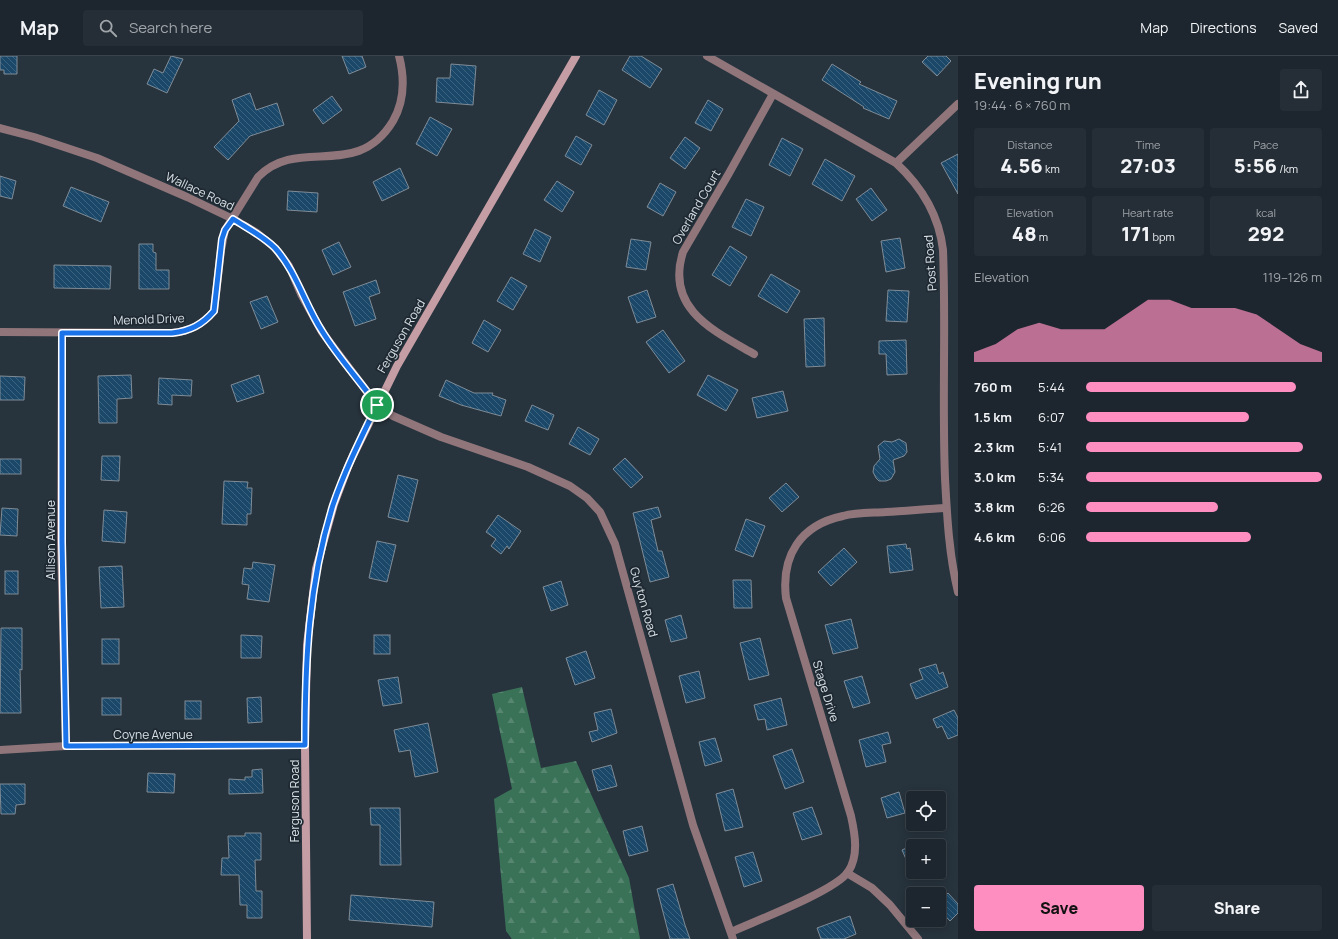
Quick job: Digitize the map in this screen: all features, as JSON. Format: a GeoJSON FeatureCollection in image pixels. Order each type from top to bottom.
{"type":"FeatureCollection","features":[{"type":"Feature","properties":{"kind":"street","name":"Menold Drive"},"geometry":{"type":"LineString","coordinates":[[0,332],[172,333],[188,330],[199,325],[214,311],[222,239],[225,230],[258,177],[266,169],[283,160],[293,158],[347,155],[360,151],[380,139],[394,119],[402,97],[404,82],[399,56]]}},
{"type":"Feature","properties":{"kind":"street","name":"Ferguson Road"},"geometry":{"type":"LineString","coordinates":[[307,939],[305,745],[308,631],[316,569],[334,504],[349,464],[397,366],[576,56]]}},
{"type":"Feature","properties":{"kind":"street","name":"Post Road"},"geometry":{"type":"LineString","coordinates":[[707,56],[896,163],[911,177],[927,199],[938,225],[942,242],[946,508],[952,564],[958,592]]}},
{"type":"Feature","properties":{"kind":"street","name":"Overland Court"},"geometry":{"type":"LineString","coordinates":[[754,354],[709,327],[692,313],[682,290],[680,265],[683,252],[773,94]]}},
{"type":"Feature","properties":{"kind":"street"},"geometry":{"type":"LineString","coordinates":[[896,163],[958,104]]}},
{"type":"Feature","properties":{"kind":"street","name":"Wallace Road"},"geometry":{"type":"LineString","coordinates":[[0,128],[34,137],[97,158],[233,219],[257,233],[275,248],[289,266],[301,294],[322,332],[377,405]]}},
{"type":"Feature","properties":{"kind":"street","name":"Allison Avenue"},"geometry":{"type":"LineString","coordinates":[[62,333],[62,542],[66,746]]}},
{"type":"Feature","properties":{"kind":"street","name":"Guyton Road"},"geometry":{"type":"LineString","coordinates":[[377,405],[393,416],[442,437],[559,480],[582,494],[600,512],[615,544],[693,825],[732,935]]}},
{"type":"Feature","properties":{"kind":"street","name":"Stage Drive"},"geometry":{"type":"LineString","coordinates":[[847,873],[855,852],[854,832],[786,598],[786,568],[791,554],[801,539],[817,526],[834,518],[854,514],[946,508]]}},
{"type":"Feature","properties":{"kind":"street","name":"Coyne Avenue"},"geometry":{"type":"LineString","coordinates":[[0,750],[66,746],[305,745]]}},
{"type":"Feature","properties":{"kind":"street"},"geometry":{"type":"LineString","coordinates":[[732,935],[831,886],[847,873],[872,888],[890,905],[918,939]]}},
{"type":"Feature","properties":{"kind":"green space"},"geometry":{"type":"Polygon","coordinates":[[[522,687],[541,768],[576,761],[629,878],[640,939],[512,939],[506,931],[494,799],[512,789],[492,694],[522,687]]]}},
{"type":"Feature","properties":{"kind":"building"},"geometry":{"type":"Polygon","coordinates":[[[0,56],[17,56],[17,74],[4,74],[4,70],[0,70],[0,56]]]}},
{"type":"Feature","properties":{"kind":"building"},"geometry":{"type":"Polygon","coordinates":[[[171,56],[183,59],[167,93],[147,84],[154,69],[163,73],[171,56]]]}},
{"type":"Feature","properties":{"kind":"building"},"geometry":{"type":"Polygon","coordinates":[[[342,56],[362,56],[366,67],[349,74],[342,56]]]}},
{"type":"Feature","properties":{"kind":"building"},"geometry":{"type":"Polygon","coordinates":[[[630,56],[641,56],[662,69],[650,88],[622,70],[630,56]]]}},
{"type":"Feature","properties":{"kind":"building"},"geometry":{"type":"Polygon","coordinates":[[[928,56],[946,56],[951,61],[937,76],[922,62],[928,56]]]}},
{"type":"Feature","properties":{"kind":"building"},"geometry":{"type":"Polygon","coordinates":[[[451,64],[476,66],[473,105],[436,102],[437,78],[450,78],[451,64]]]}},
{"type":"Feature","properties":{"kind":"building"},"geometry":{"type":"Polygon","coordinates":[[[832,64],[861,82],[859,84],[897,101],[889,119],[863,108],[864,107],[822,80],[832,64]]]}},
{"type":"Feature","properties":{"kind":"building"},"geometry":{"type":"Polygon","coordinates":[[[599,90],[617,100],[604,125],[586,115],[599,90]]]}},
{"type":"Feature","properties":{"kind":"building"},"geometry":{"type":"Polygon","coordinates":[[[250,93],[256,110],[277,103],[284,125],[250,136],[228,160],[214,147],[239,121],[232,100],[250,93]]]}},
{"type":"Feature","properties":{"kind":"building"},"geometry":{"type":"Polygon","coordinates":[[[332,96],[342,110],[323,124],[313,110],[332,96]]]}},
{"type":"Feature","properties":{"kind":"building"},"geometry":{"type":"Polygon","coordinates":[[[708,100],[723,109],[711,131],[695,123],[708,100]]]}},
{"type":"Feature","properties":{"kind":"building"},"geometry":{"type":"Polygon","coordinates":[[[430,117],[452,129],[437,156],[416,144],[430,117]]]}},
{"type":"Feature","properties":{"kind":"building"},"geometry":{"type":"Polygon","coordinates":[[[576,136],[592,145],[581,165],[565,156],[576,136]]]}},
{"type":"Feature","properties":{"kind":"building"},"geometry":{"type":"Polygon","coordinates":[[[685,137],[700,148],[685,169],[670,158],[685,137]]]}},
{"type":"Feature","properties":{"kind":"building"},"geometry":{"type":"Polygon","coordinates":[[[782,138],[803,149],[790,176],[769,165],[782,138]]]}},
{"type":"Feature","properties":{"kind":"building"},"geometry":{"type":"Polygon","coordinates":[[[958,154],[958,194],[941,163],[958,154]]]}},
{"type":"Feature","properties":{"kind":"building"},"geometry":{"type":"Polygon","coordinates":[[[825,159],[855,176],[842,201],[812,184],[825,159]]]}},
{"type":"Feature","properties":{"kind":"building"},"geometry":{"type":"Polygon","coordinates":[[[400,168],[409,188],[382,201],[373,182],[400,168]]]}},
{"type":"Feature","properties":{"kind":"building"},"geometry":{"type":"Polygon","coordinates":[[[0,176],[16,181],[12,199],[0,196],[0,176]]]}},
{"type":"Feature","properties":{"kind":"building"},"geometry":{"type":"Polygon","coordinates":[[[557,181],[574,192],[562,212],[544,200],[557,181]]]}},
{"type":"Feature","properties":{"kind":"building"},"geometry":{"type":"Polygon","coordinates":[[[660,183],[676,192],[663,216],[647,207],[660,183]]]}},
{"type":"Feature","properties":{"kind":"building"},"geometry":{"type":"Polygon","coordinates":[[[71,187],[109,202],[101,222],[63,206],[71,187]]]}},
{"type":"Feature","properties":{"kind":"building"},"geometry":{"type":"Polygon","coordinates":[[[871,188],[887,210],[872,221],[856,199],[871,188]]]}},
{"type":"Feature","properties":{"kind":"building"},"geometry":{"type":"Polygon","coordinates":[[[288,191],[318,193],[317,212],[287,210],[288,191]]]}},
{"type":"Feature","properties":{"kind":"building"},"geometry":{"type":"Polygon","coordinates":[[[746,199],[764,207],[751,236],[732,227],[746,199]]]}},
{"type":"Feature","properties":{"kind":"building"},"geometry":{"type":"Polygon","coordinates":[[[535,229],[551,237],[540,262],[523,254],[535,229]]]}},
{"type":"Feature","properties":{"kind":"building"},"geometry":{"type":"Polygon","coordinates":[[[900,238],[905,268],[886,272],[881,241],[900,238]]]}},
{"type":"Feature","properties":{"kind":"building"},"geometry":{"type":"Polygon","coordinates":[[[631,239],[651,242],[646,270],[626,267],[631,239]]]}},
{"type":"Feature","properties":{"kind":"building"},"geometry":{"type":"Polygon","coordinates":[[[339,242],[351,267],[333,275],[322,250],[339,242]]]}},
{"type":"Feature","properties":{"kind":"building"},"geometry":{"type":"Polygon","coordinates":[[[139,244],[153,244],[153,252],[156,253],[156,270],[169,270],[169,289],[139,289],[139,244]]]}},
{"type":"Feature","properties":{"kind":"building"},"geometry":{"type":"Polygon","coordinates":[[[730,246],[747,257],[730,286],[712,275],[730,246]]]}},
{"type":"Feature","properties":{"kind":"building"},"geometry":{"type":"Polygon","coordinates":[[[54,265],[111,266],[110,289],[54,288],[54,265]]]}},
{"type":"Feature","properties":{"kind":"building"},"geometry":{"type":"Polygon","coordinates":[[[771,274],[800,291],[787,313],[758,296],[771,274]]]}},
{"type":"Feature","properties":{"kind":"building"},"geometry":{"type":"Polygon","coordinates":[[[511,277],[527,286],[513,310],[497,301],[511,277]]]}},
{"type":"Feature","properties":{"kind":"building"},"geometry":{"type":"Polygon","coordinates":[[[376,280],[380,293],[369,297],[376,319],[355,326],[343,292],[376,280]]]}},
{"type":"Feature","properties":{"kind":"building"},"geometry":{"type":"Polygon","coordinates":[[[647,290],[656,317],[637,323],[628,297],[647,290]]]}},
{"type":"Feature","properties":{"kind":"building"},"geometry":{"type":"Polygon","coordinates":[[[888,290],[909,291],[907,322],[886,321],[888,290]]]}},
{"type":"Feature","properties":{"kind":"building"},"geometry":{"type":"Polygon","coordinates":[[[267,296],[278,322],[261,329],[250,302],[267,296]]]}},
{"type":"Feature","properties":{"kind":"building"},"geometry":{"type":"Polygon","coordinates":[[[824,318],[825,366],[806,367],[804,319],[824,318]]]}},
{"type":"Feature","properties":{"kind":"building"},"geometry":{"type":"Polygon","coordinates":[[[484,320],[501,330],[488,352],[472,343],[484,320]]]}},
{"type":"Feature","properties":{"kind":"building"},"geometry":{"type":"Polygon","coordinates":[[[663,330],[685,361],[669,373],[646,342],[663,330]]]}},
{"type":"Feature","properties":{"kind":"building"},"geometry":{"type":"Polygon","coordinates":[[[906,340],[907,374],[887,375],[886,354],[879,354],[879,341],[906,340]]]}},
{"type":"Feature","properties":{"kind":"building"},"geometry":{"type":"Polygon","coordinates":[[[131,375],[132,398],[117,399],[117,423],[99,423],[98,376],[131,375]]]}},
{"type":"Feature","properties":{"kind":"building"},"geometry":{"type":"Polygon","coordinates":[[[259,375],[264,393],[237,402],[231,385],[259,375]]]}},
{"type":"Feature","properties":{"kind":"building"},"geometry":{"type":"Polygon","coordinates":[[[708,375],[738,390],[726,411],[697,395],[708,375]]]}},
{"type":"Feature","properties":{"kind":"building"},"geometry":{"type":"Polygon","coordinates":[[[0,376],[25,377],[24,400],[0,400],[0,376]]]}},
{"type":"Feature","properties":{"kind":"building"},"geometry":{"type":"Polygon","coordinates":[[[159,378],[192,380],[191,396],[172,395],[172,405],[158,404],[159,378]]]}},
{"type":"Feature","properties":{"kind":"building"},"geometry":{"type":"Polygon","coordinates":[[[446,380],[474,393],[493,393],[492,395],[506,400],[501,416],[461,405],[439,396],[446,380]]]}},
{"type":"Feature","properties":{"kind":"building"},"geometry":{"type":"Polygon","coordinates":[[[783,391],[788,411],[757,418],[752,398],[783,391]]]}},
{"type":"Feature","properties":{"kind":"building"},"geometry":{"type":"Polygon","coordinates":[[[532,405],[554,415],[548,430],[525,421],[532,405]]]}},
{"type":"Feature","properties":{"kind":"building"},"geometry":{"type":"Polygon","coordinates":[[[578,427],[599,439],[590,455],[569,444],[578,427]]]}},
{"type":"Feature","properties":{"kind":"building"},"geometry":{"type":"Polygon","coordinates":[[[899,439],[906,443],[907,452],[904,456],[893,460],[895,472],[891,479],[879,481],[873,472],[874,466],[880,459],[878,446],[884,441],[892,442],[899,439]]]}},
{"type":"Feature","properties":{"kind":"building"},"geometry":{"type":"Polygon","coordinates":[[[102,456],[120,456],[119,481],[101,480],[102,456]]]}},
{"type":"Feature","properties":{"kind":"building"},"geometry":{"type":"Polygon","coordinates":[[[625,458],[643,477],[631,488],[613,469],[625,458]]]}},
{"type":"Feature","properties":{"kind":"building"},"geometry":{"type":"Polygon","coordinates":[[[0,459],[21,459],[21,474],[0,474],[0,459]]]}},
{"type":"Feature","properties":{"kind":"building"},"geometry":{"type":"Polygon","coordinates":[[[398,475],[418,480],[408,522],[388,517],[398,475]]]}},
{"type":"Feature","properties":{"kind":"building"},"geometry":{"type":"Polygon","coordinates":[[[224,481],[248,482],[247,488],[252,488],[251,514],[247,514],[247,525],[222,524],[224,481]]]}},
{"type":"Feature","properties":{"kind":"building"},"geometry":{"type":"Polygon","coordinates":[[[786,483],[799,497],[782,512],[769,498],[786,483]]]}},
{"type":"Feature","properties":{"kind":"building"},"geometry":{"type":"Polygon","coordinates":[[[658,507],[661,517],[651,520],[658,551],[662,551],[669,577],[650,582],[633,513],[658,507]]]}},
{"type":"Feature","properties":{"kind":"building"},"geometry":{"type":"Polygon","coordinates":[[[2,508],[18,509],[17,536],[0,535],[2,508]]]}},
{"type":"Feature","properties":{"kind":"building"},"geometry":{"type":"Polygon","coordinates":[[[104,510],[127,512],[125,543],[102,541],[104,510]]]}},
{"type":"Feature","properties":{"kind":"building"},"geometry":{"type":"Polygon","coordinates":[[[498,515],[521,531],[509,549],[507,546],[501,554],[491,546],[496,539],[486,532],[498,515]]]}},
{"type":"Feature","properties":{"kind":"building"},"geometry":{"type":"Polygon","coordinates":[[[746,519],[765,526],[753,557],[735,550],[746,519]]]}},
{"type":"Feature","properties":{"kind":"building"},"geometry":{"type":"Polygon","coordinates":[[[377,541],[396,545],[387,582],[369,578],[377,541]]]}},
{"type":"Feature","properties":{"kind":"building"},"geometry":{"type":"Polygon","coordinates":[[[906,544],[907,549],[910,548],[913,570],[890,573],[887,546],[906,544]]]}},
{"type":"Feature","properties":{"kind":"building"},"geometry":{"type":"Polygon","coordinates":[[[844,548],[857,562],[831,586],[818,572],[844,548]]]}},
{"type":"Feature","properties":{"kind":"building"},"geometry":{"type":"Polygon","coordinates":[[[253,562],[275,565],[269,602],[247,599],[249,585],[242,584],[244,568],[252,569],[253,562]]]}},
{"type":"Feature","properties":{"kind":"building"},"geometry":{"type":"Polygon","coordinates":[[[122,566],[124,607],[101,608],[99,567],[122,566]]]}},
{"type":"Feature","properties":{"kind":"building"},"geometry":{"type":"Polygon","coordinates":[[[5,571],[18,571],[18,594],[5,594],[5,571]]]}},
{"type":"Feature","properties":{"kind":"building"},"geometry":{"type":"Polygon","coordinates":[[[733,580],[751,580],[752,608],[734,608],[733,580]]]}},
{"type":"Feature","properties":{"kind":"building"},"geometry":{"type":"Polygon","coordinates":[[[561,581],[568,605],[551,611],[543,587],[561,581]]]}},
{"type":"Feature","properties":{"kind":"building"},"geometry":{"type":"Polygon","coordinates":[[[681,615],[687,638],[671,642],[665,620],[681,615]]]}},
{"type":"Feature","properties":{"kind":"building"},"geometry":{"type":"Polygon","coordinates":[[[851,619],[858,648],[833,654],[825,625],[851,619]]]}},
{"type":"Feature","properties":{"kind":"building"},"geometry":{"type":"Polygon","coordinates":[[[1,628],[22,628],[22,670],[20,669],[21,713],[0,713],[1,628]]]}},
{"type":"Feature","properties":{"kind":"building"},"geometry":{"type":"Polygon","coordinates":[[[241,635],[262,636],[261,658],[241,658],[241,635]]]}},
{"type":"Feature","properties":{"kind":"building"},"geometry":{"type":"Polygon","coordinates":[[[374,635],[390,635],[390,654],[374,654],[374,635]]]}},
{"type":"Feature","properties":{"kind":"building"},"geometry":{"type":"Polygon","coordinates":[[[760,638],[769,675],[749,680],[740,643],[760,638]]]}},
{"type":"Feature","properties":{"kind":"building"},"geometry":{"type":"Polygon","coordinates":[[[102,639],[119,639],[119,664],[102,664],[102,639]]]}},
{"type":"Feature","properties":{"kind":"building"},"geometry":{"type":"Polygon","coordinates":[[[586,651],[595,678],[575,685],[566,658],[586,651]]]}},
{"type":"Feature","properties":{"kind":"building"},"geometry":{"type":"Polygon","coordinates":[[[936,664],[939,674],[943,672],[948,687],[916,699],[910,684],[923,679],[919,669],[936,664]]]}},
{"type":"Feature","properties":{"kind":"building"},"geometry":{"type":"Polygon","coordinates":[[[699,671],[705,698],[686,703],[679,676],[699,671]]]}},
{"type":"Feature","properties":{"kind":"building"},"geometry":{"type":"Polygon","coordinates":[[[862,676],[870,703],[853,708],[844,681],[862,676]]]}},
{"type":"Feature","properties":{"kind":"building"},"geometry":{"type":"Polygon","coordinates":[[[398,677],[402,703],[383,706],[378,680],[398,677]]]}},
{"type":"Feature","properties":{"kind":"building"},"geometry":{"type":"Polygon","coordinates":[[[261,697],[262,722],[248,723],[247,698],[261,697]]]}},
{"type":"Feature","properties":{"kind":"building"},"geometry":{"type":"Polygon","coordinates":[[[102,698],[121,698],[121,715],[102,715],[102,698]]]}},
{"type":"Feature","properties":{"kind":"building"},"geometry":{"type":"Polygon","coordinates":[[[781,698],[787,725],[767,730],[765,719],[758,720],[754,705],[781,698]]]}},
{"type":"Feature","properties":{"kind":"building"},"geometry":{"type":"Polygon","coordinates":[[[185,701],[201,701],[201,719],[185,719],[185,701]]]}},
{"type":"Feature","properties":{"kind":"building"},"geometry":{"type":"Polygon","coordinates":[[[611,709],[617,733],[592,742],[589,732],[598,730],[594,713],[611,709]]]}},
{"type":"Feature","properties":{"kind":"building"},"geometry":{"type":"Polygon","coordinates":[[[954,710],[958,718],[958,735],[948,739],[942,726],[937,728],[933,719],[954,710]]]}},
{"type":"Feature","properties":{"kind":"building"},"geometry":{"type":"Polygon","coordinates":[[[428,723],[438,772],[415,777],[410,750],[399,752],[394,730],[428,723]]]}},
{"type":"Feature","properties":{"kind":"building"},"geometry":{"type":"Polygon","coordinates":[[[888,732],[891,743],[882,745],[886,762],[866,767],[859,740],[888,732]]]}},
{"type":"Feature","properties":{"kind":"building"},"geometry":{"type":"Polygon","coordinates":[[[715,738],[722,761],[705,766],[699,742],[715,738]]]}},
{"type":"Feature","properties":{"kind":"building"},"geometry":{"type":"Polygon","coordinates":[[[792,749],[804,782],[785,789],[773,756],[792,749]]]}},
{"type":"Feature","properties":{"kind":"building"},"geometry":{"type":"Polygon","coordinates":[[[611,765],[617,786],[598,791],[592,770],[611,765]]]}},
{"type":"Feature","properties":{"kind":"building"},"geometry":{"type":"Polygon","coordinates":[[[262,769],[263,793],[229,794],[229,779],[245,780],[245,777],[252,777],[252,770],[262,769]]]}},
{"type":"Feature","properties":{"kind":"building"},"geometry":{"type":"Polygon","coordinates":[[[148,773],[175,774],[174,793],[147,792],[148,773]]]}},
{"type":"Feature","properties":{"kind":"building"},"geometry":{"type":"Polygon","coordinates":[[[0,784],[25,784],[25,804],[16,805],[15,814],[1,814],[0,784]]]}},
{"type":"Feature","properties":{"kind":"building"},"geometry":{"type":"Polygon","coordinates":[[[733,789],[743,827],[725,831],[716,794],[733,789]]]}},
{"type":"Feature","properties":{"kind":"building"},"geometry":{"type":"Polygon","coordinates":[[[899,792],[905,813],[887,818],[881,798],[899,792]]]}},
{"type":"Feature","properties":{"kind":"building"},"geometry":{"type":"Polygon","coordinates":[[[812,807],[822,834],[802,840],[793,813],[812,807]]]}},
{"type":"Feature","properties":{"kind":"building"},"geometry":{"type":"Polygon","coordinates":[[[370,808],[400,808],[401,865],[380,865],[380,825],[371,825],[370,808]]]}},
{"type":"Feature","properties":{"kind":"building"},"geometry":{"type":"Polygon","coordinates":[[[642,826],[648,851],[629,856],[623,831],[642,826]]]}},
{"type":"Feature","properties":{"kind":"building"},"geometry":{"type":"Polygon","coordinates":[[[245,833],[261,833],[261,860],[255,860],[256,891],[262,891],[262,918],[247,918],[247,905],[240,905],[239,875],[221,875],[222,858],[229,858],[228,836],[245,836],[245,833]]]}},
{"type":"Feature","properties":{"kind":"building"},"geometry":{"type":"Polygon","coordinates":[[[906,848],[906,859],[902,850],[906,848]]]}},
{"type":"Feature","properties":{"kind":"building"},"geometry":{"type":"Polygon","coordinates":[[[753,852],[762,881],[744,887],[735,857],[753,852]]]}},
{"type":"Feature","properties":{"kind":"building"},"geometry":{"type":"Polygon","coordinates":[[[673,884],[690,939],[670,939],[657,889],[673,884]]]}},
{"type":"Feature","properties":{"kind":"building"},"geometry":{"type":"Polygon","coordinates":[[[948,893],[958,904],[958,913],[950,921],[946,917],[946,895],[948,893]]]}},
{"type":"Feature","properties":{"kind":"building"},"geometry":{"type":"Polygon","coordinates":[[[351,895],[434,902],[432,927],[349,920],[351,895]]]}},
{"type":"Feature","properties":{"kind":"building"},"geometry":{"type":"Polygon","coordinates":[[[850,916],[856,934],[844,939],[821,939],[817,928],[850,916]]]}},
{"type":"Feature","properties":{"kind":"route"},"geometry":{"type":"LineString","coordinates":[[233,219],[257,233],[275,248],[289,266],[301,294],[322,332],[377,405],[349,464],[334,504],[316,569],[310,606],[307,645],[305,745],[66,746],[62,542],[62,333],[172,333],[193,329],[199,325],[214,311],[219,279],[222,239],[225,230],[233,219]]}}]}
